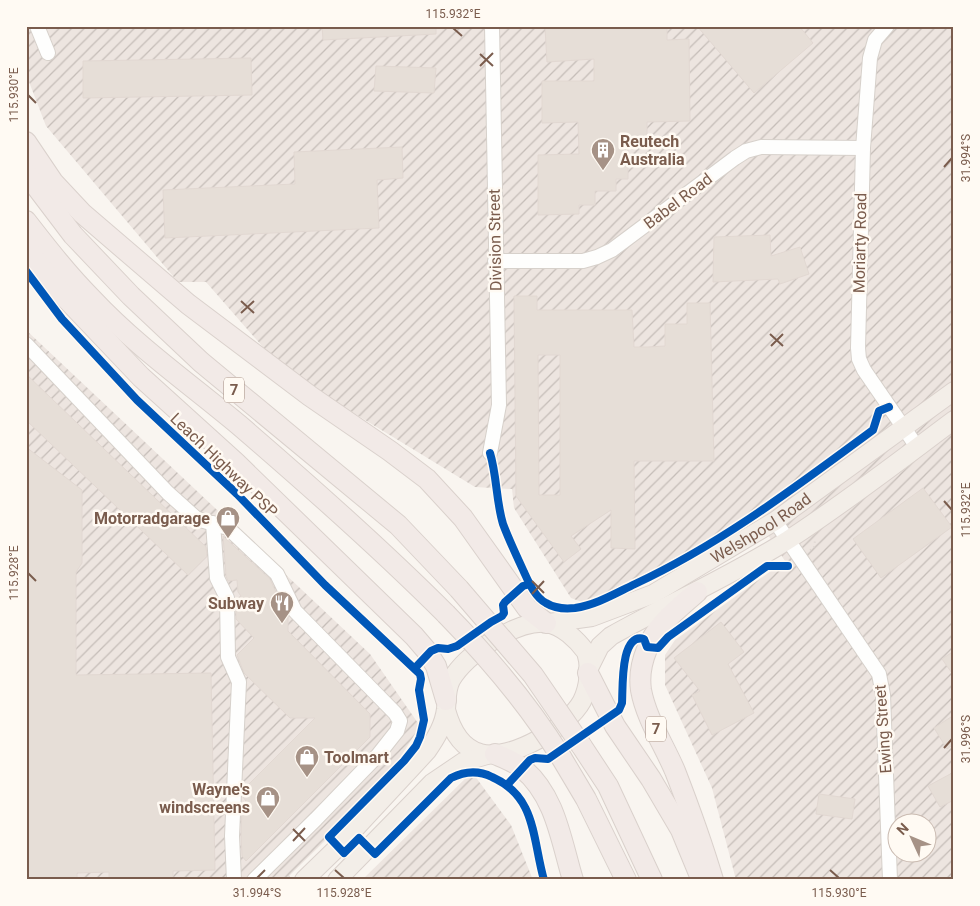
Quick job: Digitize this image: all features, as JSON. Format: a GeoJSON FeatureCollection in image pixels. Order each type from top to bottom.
{"type":"FeatureCollection","features":[{"type":"Feature","properties":{"kind":"highway"},"geometry":{"type":"LineString","coordinates":[[26,142],[52,182],[82,213],[188,304],[310,396],[427,479],[463,518],[527,608],[547,623]]}},
{"type":"Feature","properties":{"kind":"highway","name":"7"},"geometry":{"type":"LineString","coordinates":[[26,173],[73,235],[145,309],[201,362],[398,525],[460,589],[533,675],[581,745],[608,786],[652,880]]}},
{"type":"Feature","properties":{"kind":"highway","name":"7"},"geometry":{"type":"LineString","coordinates":[[26,221],[92,300],[144,347],[198,390],[318,493],[408,576],[476,644],[542,726],[586,799],[626,880]]}},
{"type":"Feature","properties":{"kind":"highway"},"geometry":{"type":"LineString","coordinates":[[26,245],[63,295],[141,378],[236,463],[414,636],[436,666],[446,705]]}},
{"type":"Feature","properties":{"kind":"highway","name":"7"},"geometry":{"type":"LineString","coordinates":[[697,592],[661,626],[652,639],[644,658],[640,679],[645,702],[702,840],[713,880]]}},
{"type":"Feature","properties":{"kind":"highway"},"geometry":{"type":"LineString","coordinates":[[588,672],[615,726],[651,779],[681,830],[702,880]]}},
{"type":"Feature","properties":{"kind":"highway"},"geometry":{"type":"LineString","coordinates":[[491,754],[523,769],[535,781],[549,802],[560,832],[573,880]]}},
{"type":"Feature","properties":{"kind":"main road","name":"Welshpool Road"},"geometry":{"type":"LineString","coordinates":[[547,623],[592,617],[653,594],[775,521],[954,391]]}},
{"type":"Feature","properties":{"kind":"main road","name":"Welshpool Road"},"geometry":{"type":"LineString","coordinates":[[588,672],[597,651],[607,639],[697,592],[788,540],[954,420]]}},
{"type":"Feature","properties":{"kind":"main road"},"geometry":{"type":"LineString","coordinates":[[839,475],[877,460],[884,460],[891,467]]}},
{"type":"Feature","properties":{"kind":"main road"},"geometry":{"type":"LineString","coordinates":[[304,880],[338,847],[427,751],[439,734],[446,705],[447,690],[452,678],[480,650],[518,628],[532,624],[547,623],[562,630],[583,648],[587,656],[588,680],[582,701],[563,722],[534,741],[512,751],[491,754],[463,762],[432,783],[337,880]]}},
{"type":"Feature","properties":{"kind":"main road"},"geometry":{"type":"LineString","coordinates":[[446,705],[452,728],[459,738],[474,751],[491,754]]}},
{"type":"Feature","properties":{"kind":"street"},"geometry":{"type":"LineString","coordinates":[[37,26],[48,53]]}},
{"type":"Feature","properties":{"kind":"street","name":"Division Street"},"geometry":{"type":"LineString","coordinates":[[490,453],[499,405],[492,26]]}},
{"type":"Feature","properties":{"kind":"street","name":"Moriarty Road"},"geometry":{"type":"LineString","coordinates":[[887,26],[875,40],[870,58],[863,148],[859,359],[864,370],[917,448]]}},
{"type":"Feature","properties":{"kind":"street","name":"Babel Road"},"geometry":{"type":"LineString","coordinates":[[495,260],[583,261],[597,257],[612,250],[735,158],[753,149],[761,147],[863,148]]}},
{"type":"Feature","properties":{"kind":"street"},"geometry":{"type":"LineString","coordinates":[[26,344],[168,493],[197,519],[228,528],[277,574],[295,611],[395,713],[400,721],[397,731],[378,755],[316,820],[254,880]]}},
{"type":"Feature","properties":{"kind":"street","name":"Ewing Street"},"geometry":{"type":"LineString","coordinates":[[775,521],[879,674],[883,695],[890,880]]}},
{"type":"Feature","properties":{"kind":"street"},"geometry":{"type":"LineString","coordinates":[[214,523],[217,578],[227,598],[228,657],[239,682],[232,836],[234,880]]}},
{"type":"Feature","properties":{"kind":"shaded area"},"geometry":{"type":"Polygon","coordinates":[[[26,26],[954,26],[954,880],[736,880],[712,788],[665,685],[665,655],[675,640],[785,561],[758,520],[596,607],[571,598],[514,508],[512,489],[475,487],[283,370],[206,282],[178,282],[46,126],[26,74],[26,26]]]}},
{"type":"Feature","properties":{"kind":"shaded area"},"geometry":{"type":"Polygon","coordinates":[[[26,330],[370,654],[420,726],[384,783],[285,880],[26,880],[26,330]]]}},
{"type":"Feature","properties":{"kind":"shaded area"},"geometry":{"type":"Polygon","coordinates":[[[472,772],[511,825],[533,880],[362,880],[472,772]]]}},
{"type":"Feature","properties":{"kind":"building"},"geometry":{"type":"Polygon","coordinates":[[[322,26],[436,26],[436,34],[323,40],[322,26]]]}},
{"type":"Feature","properties":{"kind":"building"},"geometry":{"type":"Polygon","coordinates":[[[667,26],[667,40],[689,39],[690,121],[647,122],[647,140],[628,140],[628,179],[616,179],[616,191],[595,191],[595,205],[579,205],[579,214],[538,215],[538,155],[579,154],[578,122],[542,123],[542,81],[594,81],[594,59],[547,62],[545,28],[667,26]]]}},
{"type":"Feature","properties":{"kind":"building"},"geometry":{"type":"Polygon","coordinates":[[[697,26],[799,26],[813,43],[754,93],[697,26]]]}},
{"type":"Feature","properties":{"kind":"building"},"geometry":{"type":"Polygon","coordinates":[[[251,58],[252,95],[83,98],[83,61],[251,58]]]}},
{"type":"Feature","properties":{"kind":"building"},"geometry":{"type":"Polygon","coordinates":[[[376,66],[436,68],[434,93],[374,91],[376,66]]]}},
{"type":"Feature","properties":{"kind":"building"},"geometry":{"type":"Polygon","coordinates":[[[402,147],[403,178],[377,180],[379,228],[165,238],[163,190],[295,184],[294,152],[402,147]]]}},
{"type":"Feature","properties":{"kind":"building"},"geometry":{"type":"Polygon","coordinates":[[[770,235],[771,256],[800,247],[809,274],[780,284],[778,279],[713,282],[714,237],[770,235]]]}},
{"type":"Feature","properties":{"kind":"building"},"geometry":{"type":"Polygon","coordinates":[[[514,296],[537,296],[537,310],[632,310],[634,347],[665,346],[665,324],[687,324],[687,303],[710,303],[714,461],[634,461],[635,549],[611,548],[611,510],[571,536],[581,549],[564,562],[516,496],[514,296]],[[538,355],[539,495],[560,495],[560,355],[538,355]]]}},
{"type":"Feature","properties":{"kind":"building"},"geometry":{"type":"Polygon","coordinates":[[[26,374],[206,547],[207,556],[188,575],[26,420],[26,374]]]}},
{"type":"Feature","properties":{"kind":"building"},"geometry":{"type":"Polygon","coordinates":[[[26,447],[82,490],[82,563],[76,572],[76,675],[211,673],[215,870],[173,871],[173,880],[109,880],[109,872],[77,873],[77,880],[26,880],[26,447]]]}},
{"type":"Feature","properties":{"kind":"building"},"geometry":{"type":"Polygon","coordinates":[[[923,488],[952,527],[881,578],[853,539],[923,488]]]}},
{"type":"Feature","properties":{"kind":"building"},"geometry":{"type":"Polygon","coordinates":[[[223,536],[270,579],[281,603],[281,610],[288,616],[288,631],[370,714],[370,737],[246,861],[242,856],[241,836],[242,805],[246,801],[243,797],[243,790],[315,718],[290,718],[244,673],[237,655],[254,638],[236,619],[236,602],[241,596],[238,592],[237,580],[228,581],[226,576],[223,536]]]}},
{"type":"Feature","properties":{"kind":"building"},"geometry":{"type":"Polygon","coordinates":[[[721,622],[744,652],[728,664],[754,713],[712,735],[692,695],[700,691],[674,658],[721,622]]]}},
{"type":"Feature","properties":{"kind":"building"},"geometry":{"type":"Polygon","coordinates":[[[954,651],[954,676],[942,659],[954,651]]]}},
{"type":"Feature","properties":{"kind":"building"},"geometry":{"type":"Polygon","coordinates":[[[954,715],[954,744],[947,749],[934,728],[954,715]]]}},
{"type":"Feature","properties":{"kind":"building"},"geometry":{"type":"Polygon","coordinates":[[[954,772],[954,800],[940,807],[928,786],[954,772]]]}},
{"type":"Feature","properties":{"kind":"building"},"geometry":{"type":"Polygon","coordinates":[[[819,794],[855,799],[852,819],[816,814],[819,794]]]}},
{"type":"Feature","properties":{"kind":"cycle path","name":"Leach Highway PSP"},"geometry":{"type":"LineString","coordinates":[[26,271],[62,319],[137,400],[237,494],[325,585],[420,674],[419,690],[424,720],[416,746],[404,761],[329,837],[344,853],[359,838],[375,854],[451,778],[461,774],[477,772],[507,785],[525,807],[534,834],[544,880]]}},
{"type":"Feature","properties":{"kind":"cycle path"},"geometry":{"type":"LineString","coordinates":[[490,453],[503,524],[530,585],[539,597],[549,605],[560,608],[575,608],[613,595],[667,568],[758,513],[873,430],[879,411],[889,407]]}},
{"type":"Feature","properties":{"kind":"cycle path"},"geometry":{"type":"LineString","coordinates":[[507,785],[530,760],[535,758],[548,759],[619,710],[622,703],[624,663],[627,652],[636,639],[644,639],[647,647],[658,648],[668,637],[767,566],[788,566]]}},
{"type":"Feature","properties":{"kind":"cycle path"},"geometry":{"type":"LineString","coordinates":[[415,668],[431,651],[438,648],[448,649],[457,646],[502,616],[505,602],[523,586],[530,584]]}},
{"type":"Feature","properties":{"kind":"place","name":"Reutech Australia"},"geometry":{"type":"Point","coordinates":[603,171]}},
{"type":"Feature","properties":{"kind":"place","name":"Motorradgarage"},"geometry":{"type":"Point","coordinates":[228,539]}},
{"type":"Feature","properties":{"kind":"place","name":"Subway"},"geometry":{"type":"Point","coordinates":[282,624]}},
{"type":"Feature","properties":{"kind":"place","name":"Toolmart"},"geometry":{"type":"Point","coordinates":[307,778]}},
{"type":"Feature","properties":{"kind":"place","name":"Wayne's windscreens"},"geometry":{"type":"Point","coordinates":[268,819]}}]}
